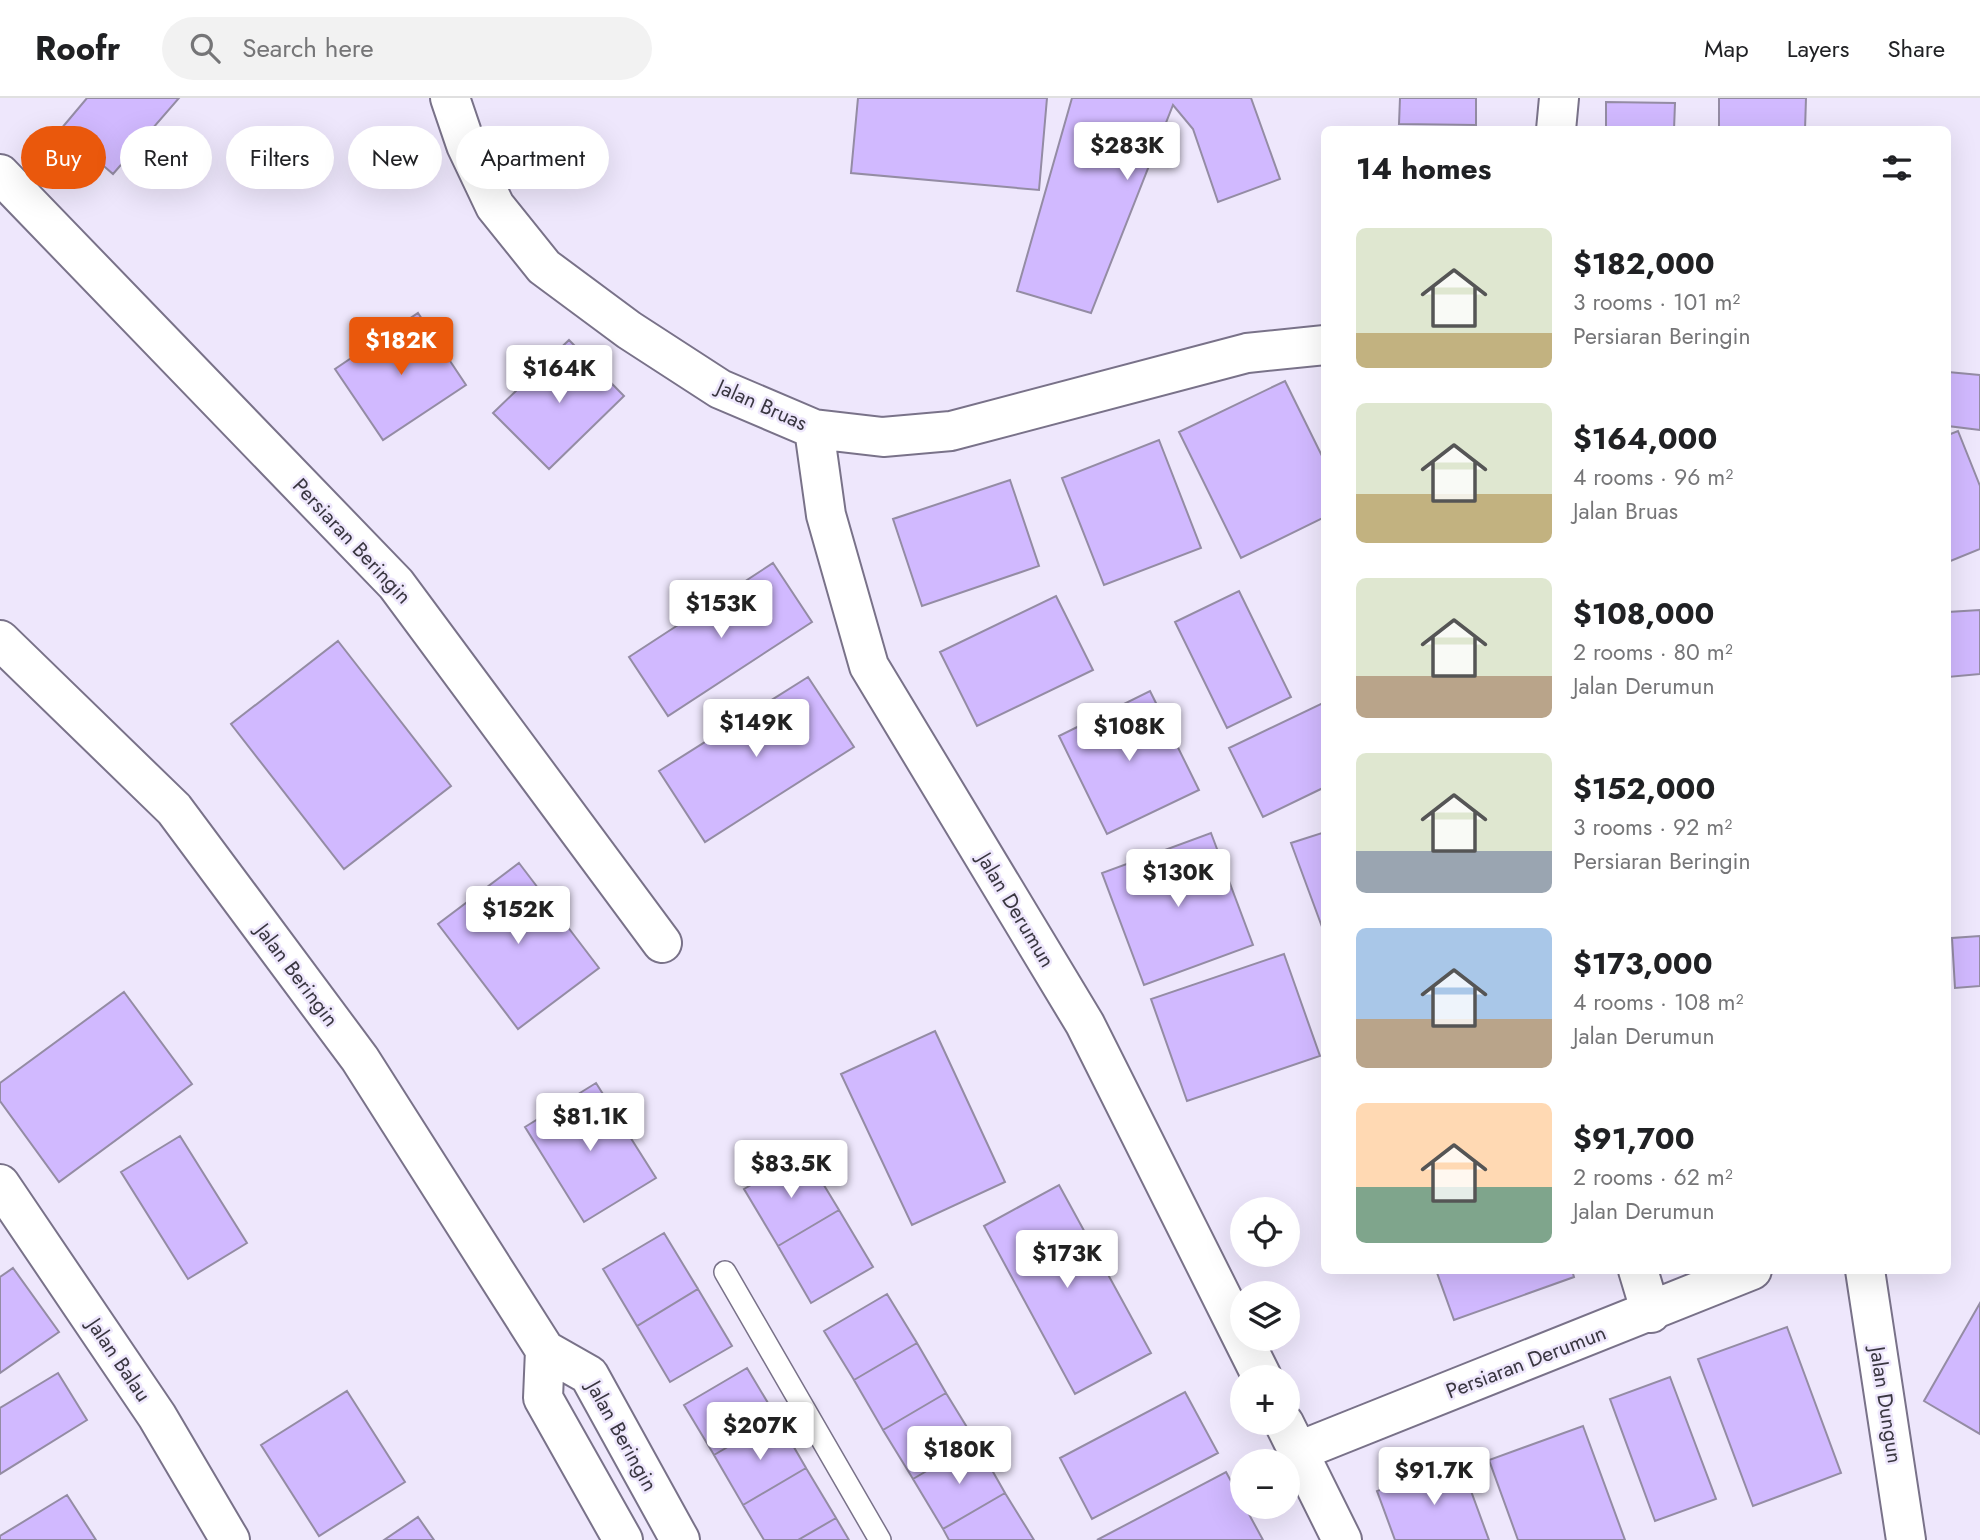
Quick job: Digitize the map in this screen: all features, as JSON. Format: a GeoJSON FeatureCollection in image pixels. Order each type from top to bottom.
{"type":"FeatureCollection","features":[{"type":"Feature","properties":{"kind":"street","name":"Jalan Bruas"},"geometry":{"type":"LineString","coordinates":[[450,98],[466,145],[495,206],[544,267],[629,330],[720,389],[814,429],[883,437],[951,431],[1247,353],[1321,345]]}},
{"type":"Feature","properties":{"kind":"street"},"geometry":{"type":"LineString","coordinates":[[1556,126],[1559,98]]}},
{"type":"Feature","properties":{"kind":"street","name":"Persiaran Beringin"},"geometry":{"type":"LineString","coordinates":[[0,174],[396,584],[662,943]]}},
{"type":"Feature","properties":{"kind":"street","name":"Jalan Derumun"},"geometry":{"type":"LineString","coordinates":[[814,429],[826,515],[869,667],[1085,1024],[1256,1365]]}},
{"type":"Feature","properties":{"kind":"street","name":"Jalan Beringin"},"geometry":{"type":"LineString","coordinates":[[0,640],[174,809],[360,1059],[545,1350],[589,1375],[680,1540]]}},
{"type":"Feature","properties":{"kind":"street","name":"Jalan Balau"},"geometry":{"type":"LineString","coordinates":[[0,1184],[157,1416],[230,1540]]}},
{"type":"Feature","properties":{"kind":"street"},"geometry":{"type":"LineString","coordinates":[[1639,1274],[1651,1313]]}},
{"type":"Feature","properties":{"kind":"street","name":"Persiaran Derumun"},"geometry":{"type":"LineString","coordinates":[[1292,1437],[1651,1313],[1743,1274]]}},
{"type":"Feature","properties":{"kind":"street","name":"Jalan Dungun"},"geometry":{"type":"LineString","coordinates":[[1865,1274],[1906,1540]]}},
{"type":"Feature","properties":{"kind":"street"},"geometry":{"type":"LineString","coordinates":[[545,1350],[542,1398],[624,1540]]}},
{"type":"Feature","properties":{"kind":"street"},"geometry":{"type":"LineString","coordinates":[[1292,1437],[1342,1540]]}},
{"type":"Feature","properties":{"kind":"lane"},"geometry":{"type":"LineString","coordinates":[[724,1272],[880,1540]]}},
{"type":"Feature","properties":{"kind":"building"},"geometry":{"type":"Polygon","coordinates":[[[87,98],[179,98],[155,126],[120,126],[120,166],[113,174],[106,168],[106,126],[64,126],[87,98]]]}},
{"type":"Feature","properties":{"kind":"building"},"geometry":{"type":"Polygon","coordinates":[[[858,98],[1047,98],[1039,190],[851,173],[858,98]]]}},
{"type":"Feature","properties":{"kind":"building"},"geometry":{"type":"Polygon","coordinates":[[[1072,98],[1251,98],[1280,179],[1218,202],[1193,129],[1173,105],[1091,313],[1017,291],[1072,98]]]}},
{"type":"Feature","properties":{"kind":"building"},"geometry":{"type":"Polygon","coordinates":[[[1400,98],[1476,98],[1476,125],[1399,124],[1400,98]]]}},
{"type":"Feature","properties":{"kind":"building"},"geometry":{"type":"Polygon","coordinates":[[[1719,98],[1806,98],[1805,126],[1719,126],[1719,98]]]}},
{"type":"Feature","properties":{"kind":"building"},"geometry":{"type":"Polygon","coordinates":[[[1606,102],[1675,103],[1674,126],[1606,126],[1606,102]]]}},
{"type":"Feature","properties":{"kind":"building"},"geometry":{"type":"Polygon","coordinates":[[[418,313],[466,385],[383,440],[335,369],[418,313]]]}},
{"type":"Feature","properties":{"kind":"building"},"geometry":{"type":"Polygon","coordinates":[[[569,340],[624,396],[549,469],[493,413],[569,340]]]}},
{"type":"Feature","properties":{"kind":"building"},"geometry":{"type":"Polygon","coordinates":[[[1951,372],[1980,375],[1980,430],[1951,426],[1951,372]]]}},
{"type":"Feature","properties":{"kind":"building"},"geometry":{"type":"Polygon","coordinates":[[[1285,381],[1321,454],[1321,519],[1241,558],[1179,432],[1285,381]]]}},
{"type":"Feature","properties":{"kind":"building"},"geometry":{"type":"Polygon","coordinates":[[[1958,431],[1980,486],[1980,549],[1951,561],[1951,434],[1958,431]]]}},
{"type":"Feature","properties":{"kind":"building"},"geometry":{"type":"Polygon","coordinates":[[[1159,440],[1201,548],[1104,585],[1062,478],[1159,440]]]}},
{"type":"Feature","properties":{"kind":"building"},"geometry":{"type":"Polygon","coordinates":[[[1010,480],[1039,566],[922,606],[893,519],[1010,480]]]}},
{"type":"Feature","properties":{"kind":"building"},"geometry":{"type":"Polygon","coordinates":[[[773,563],[812,622],[668,716],[629,657],[773,563]]]}},
{"type":"Feature","properties":{"kind":"building"},"geometry":{"type":"Polygon","coordinates":[[[1239,591],[1291,697],[1227,728],[1175,622],[1239,591]]]}},
{"type":"Feature","properties":{"kind":"building"},"geometry":{"type":"Polygon","coordinates":[[[1056,596],[1093,670],[977,726],[940,652],[1056,596]]]}},
{"type":"Feature","properties":{"kind":"building"},"geometry":{"type":"Polygon","coordinates":[[[1980,610],[1980,674],[1951,677],[1951,612],[1980,610]]]}},
{"type":"Feature","properties":{"kind":"building"},"geometry":{"type":"Polygon","coordinates":[[[338,641],[451,786],[344,869],[231,724],[338,641]]]}},
{"type":"Feature","properties":{"kind":"building"},"geometry":{"type":"Polygon","coordinates":[[[808,677],[854,747],[705,842],[659,771],[808,677]]]}},
{"type":"Feature","properties":{"kind":"building"},"geometry":{"type":"Polygon","coordinates":[[[1150,691],[1199,790],[1107,834],[1059,736],[1150,691]]]}},
{"type":"Feature","properties":{"kind":"building"},"geometry":{"type":"Polygon","coordinates":[[[1321,704],[1321,789],[1263,817],[1229,748],[1321,704]]]}},
{"type":"Feature","properties":{"kind":"building"},"geometry":{"type":"Polygon","coordinates":[[[1211,833],[1253,945],[1144,985],[1102,873],[1211,833]]]}},
{"type":"Feature","properties":{"kind":"building"},"geometry":{"type":"Polygon","coordinates":[[[1321,833],[1321,924],[1291,843],[1321,833]]]}},
{"type":"Feature","properties":{"kind":"building"},"geometry":{"type":"Polygon","coordinates":[[[519,863],[599,968],[518,1029],[438,924],[519,863]]]}},
{"type":"Feature","properties":{"kind":"building"},"geometry":{"type":"Polygon","coordinates":[[[1980,936],[1980,986],[1955,988],[1952,938],[1980,936]]]}},
{"type":"Feature","properties":{"kind":"building"},"geometry":{"type":"Polygon","coordinates":[[[1284,954],[1320,1056],[1187,1101],[1151,999],[1284,954]]]}},
{"type":"Feature","properties":{"kind":"building"},"geometry":{"type":"Polygon","coordinates":[[[124,992],[192,1084],[59,1182],[0,1101],[0,1083],[124,992]]]}},
{"type":"Feature","properties":{"kind":"building"},"geometry":{"type":"Polygon","coordinates":[[[935,1031],[1005,1182],[912,1225],[841,1074],[935,1031]]]}},
{"type":"Feature","properties":{"kind":"building"},"geometry":{"type":"Polygon","coordinates":[[[596,1083],[656,1178],[584,1222],[525,1127],[596,1083]]]}},
{"type":"Feature","properties":{"kind":"building"},"geometry":{"type":"Polygon","coordinates":[[[180,1136],[247,1243],[188,1279],[121,1172],[180,1136]]]}},
{"type":"Feature","properties":{"kind":"building"},"geometry":{"type":"Polygon","coordinates":[[[805,1154],[839,1210],[778,1246],[744,1189],[805,1154]]]}},
{"type":"Feature","properties":{"kind":"building"},"geometry":{"type":"Polygon","coordinates":[[[1059,1185],[1151,1353],[1075,1394],[984,1226],[1059,1185]]]}},
{"type":"Feature","properties":{"kind":"building"},"geometry":{"type":"Polygon","coordinates":[[[839,1210],[873,1267],[811,1303],[778,1246],[839,1210]]]}},
{"type":"Feature","properties":{"kind":"building"},"geometry":{"type":"Polygon","coordinates":[[[664,1233],[698,1289],[637,1326],[603,1269],[664,1233]]]}},
{"type":"Feature","properties":{"kind":"building"},"geometry":{"type":"Polygon","coordinates":[[[13,1268],[59,1332],[0,1373],[0,1277],[13,1268]]]}},
{"type":"Feature","properties":{"kind":"building"},"geometry":{"type":"Polygon","coordinates":[[[1437,1274],[1573,1274],[1574,1277],[1454,1320],[1437,1274]]]}},
{"type":"Feature","properties":{"kind":"building"},"geometry":{"type":"Polygon","coordinates":[[[698,1289],[732,1346],[670,1382],[637,1326],[698,1289]]]}},
{"type":"Feature","properties":{"kind":"building"},"geometry":{"type":"Polygon","coordinates":[[[887,1294],[917,1343],[854,1380],[824,1331],[887,1294]]]}},
{"type":"Feature","properties":{"kind":"building"},"geometry":{"type":"Polygon","coordinates":[[[1980,1303],[1980,1434],[1924,1401],[1980,1303]]]}},
{"type":"Feature","properties":{"kind":"building"},"geometry":{"type":"Polygon","coordinates":[[[1787,1327],[1841,1473],[1753,1506],[1698,1359],[1787,1327]]]}},
{"type":"Feature","properties":{"kind":"building"},"geometry":{"type":"Polygon","coordinates":[[[917,1343],[946,1393],[883,1430],[854,1380],[917,1343]]]}},
{"type":"Feature","properties":{"kind":"building"},"geometry":{"type":"Polygon","coordinates":[[[747,1368],[777,1418],[714,1455],[684,1405],[747,1368]]]}},
{"type":"Feature","properties":{"kind":"building"},"geometry":{"type":"Polygon","coordinates":[[[58,1373],[87,1420],[0,1474],[0,1408],[58,1373]]]}},
{"type":"Feature","properties":{"kind":"building"},"geometry":{"type":"Polygon","coordinates":[[[1670,1377],[1716,1499],[1655,1521],[1610,1399],[1670,1377]]]}},
{"type":"Feature","properties":{"kind":"building"},"geometry":{"type":"Polygon","coordinates":[[[347,1391],[405,1482],[319,1536],[261,1445],[347,1391]]]}},
{"type":"Feature","properties":{"kind":"building"},"geometry":{"type":"Polygon","coordinates":[[[1185,1392],[1218,1453],[1092,1519],[1060,1458],[1185,1392]]]}},
{"type":"Feature","properties":{"kind":"building"},"geometry":{"type":"Polygon","coordinates":[[[946,1393],[976,1442],[913,1479],[883,1430],[946,1393]]]}},
{"type":"Feature","properties":{"kind":"building"},"geometry":{"type":"Polygon","coordinates":[[[777,1418],[806,1468],[743,1505],[714,1455],[777,1418]]]}},
{"type":"Feature","properties":{"kind":"building"},"geometry":{"type":"Polygon","coordinates":[[[1583,1426],[1625,1540],[1518,1540],[1489,1460],[1583,1426]]]}},
{"type":"Feature","properties":{"kind":"building"},"geometry":{"type":"Polygon","coordinates":[[[976,1442],[1005,1493],[943,1529],[913,1479],[976,1442]]]}},
{"type":"Feature","properties":{"kind":"building"},"geometry":{"type":"Polygon","coordinates":[[[1460,1461],[1489,1540],[1395,1540],[1377,1491],[1460,1461]]]}},
{"type":"Feature","properties":{"kind":"building"},"geometry":{"type":"Polygon","coordinates":[[[806,1468],[836,1518],[798,1540],[764,1540],[743,1505],[806,1468]]]}},
{"type":"Feature","properties":{"kind":"building"},"geometry":{"type":"Polygon","coordinates":[[[1226,1472],[1230,1479],[1230,1519],[1252,1519],[1263,1540],[1097,1540],[1226,1472]]]}},
{"type":"Feature","properties":{"kind":"building"},"geometry":{"type":"Polygon","coordinates":[[[1005,1493],[1034,1540],[949,1540],[943,1529],[1005,1493]]]}},
{"type":"Feature","properties":{"kind":"building"},"geometry":{"type":"Polygon","coordinates":[[[67,1495],[96,1540],[0,1540],[0,1536],[67,1495]]]}},
{"type":"Feature","properties":{"kind":"building"},"geometry":{"type":"Polygon","coordinates":[[[418,1517],[434,1540],[384,1540],[418,1517]]]}},
{"type":"Feature","properties":{"kind":"building"},"geometry":{"type":"Polygon","coordinates":[[[836,1518],[849,1540],[798,1540],[836,1518]]]}}]}
